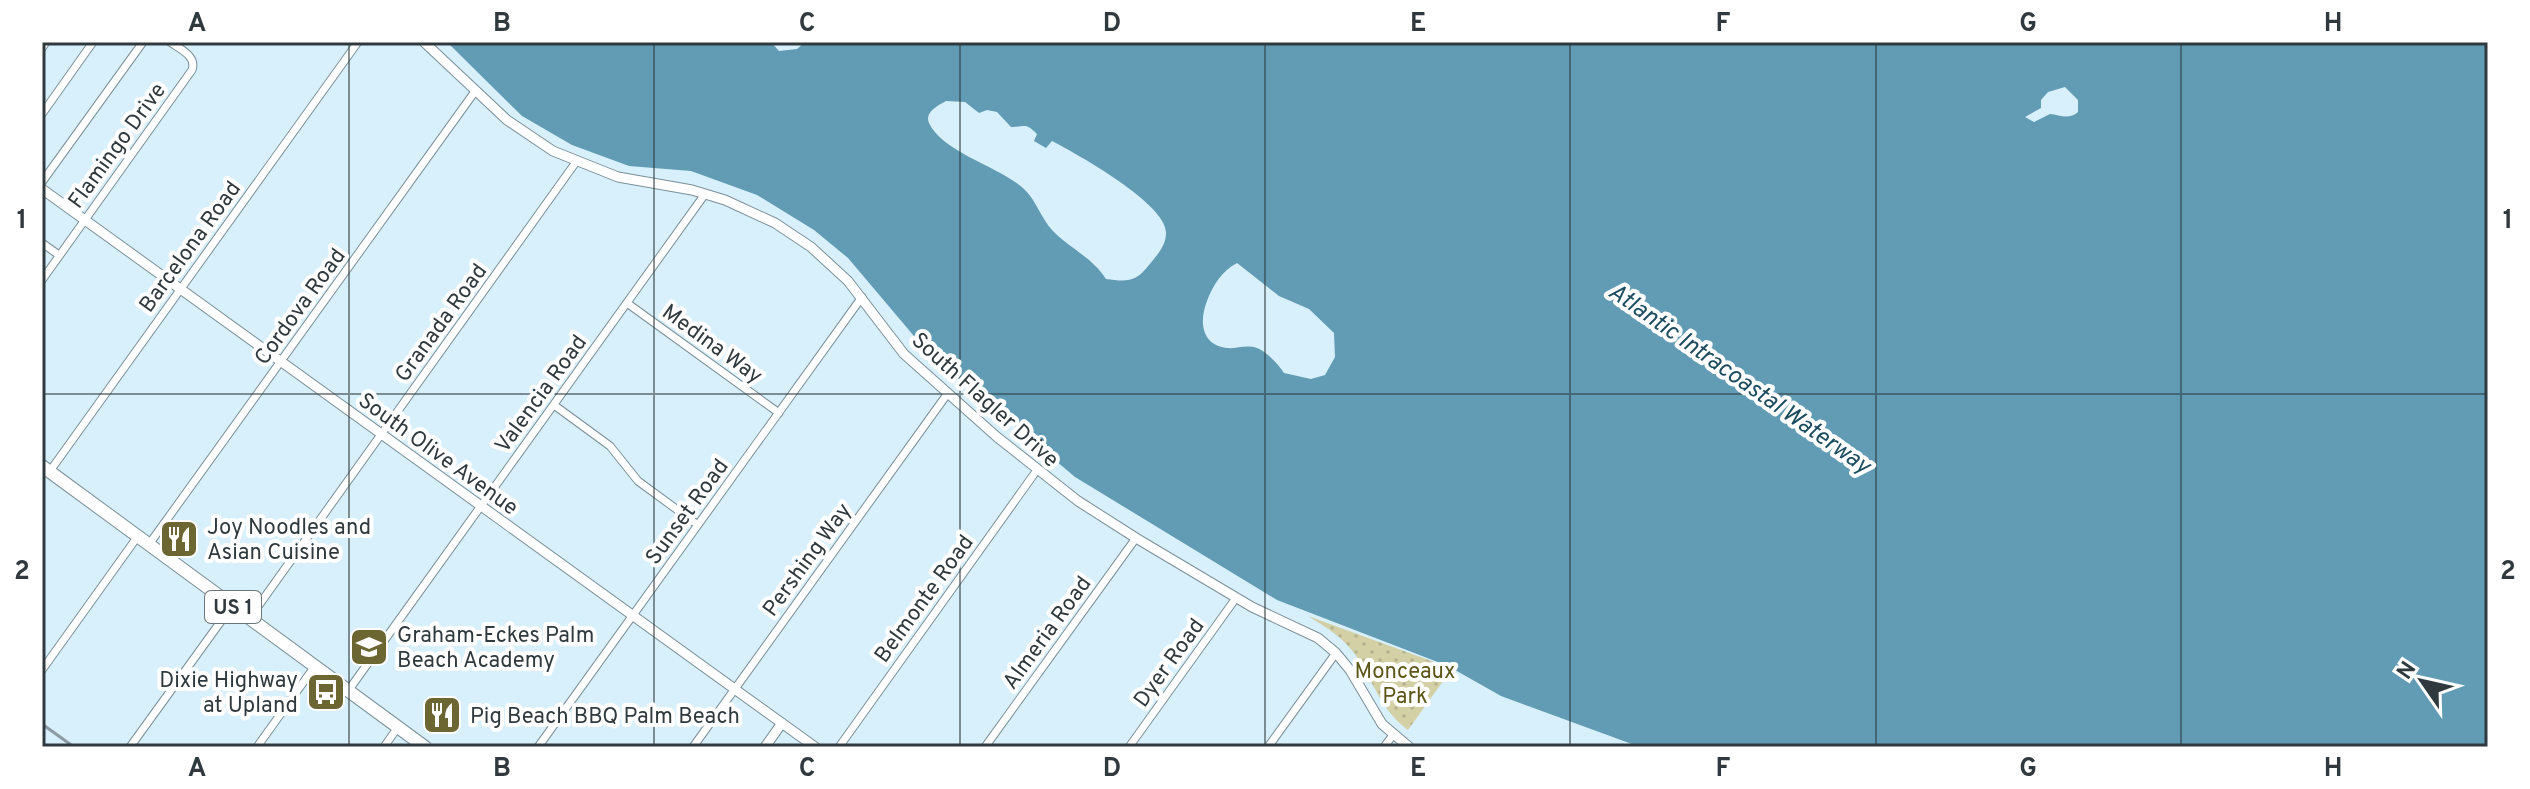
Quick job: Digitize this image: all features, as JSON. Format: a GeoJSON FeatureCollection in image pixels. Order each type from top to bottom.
{"type":"FeatureCollection","features":[{"type":"Feature","properties":{"kind":"main road","name":"US 1"},"geometry":{"type":"LineString","coordinates":[[46,468],[425,747]]}},
{"type":"Feature","properties":{"kind":"street"},"geometry":{"type":"LineString","coordinates":[[42,48],[46,42]]}},
{"type":"Feature","properties":{"kind":"street"},"geometry":{"type":"LineString","coordinates":[[42,114],[93,42]]}},
{"type":"Feature","properties":{"kind":"street"},"geometry":{"type":"LineString","coordinates":[[42,182],[143,42]]}},
{"type":"Feature","properties":{"kind":"street","name":"Flamingo Drive"},"geometry":{"type":"LineString","coordinates":[[42,280],[192,70],[192,58],[170,42]]}},
{"type":"Feature","properties":{"kind":"street","name":"Barcelona Road"},"geometry":{"type":"LineString","coordinates":[[46,468],[181,289],[358,42]]}},
{"type":"Feature","properties":{"kind":"street","name":"South Flagler Drive"},"geometry":{"type":"LineString","coordinates":[[424,42],[507,120],[529,137],[576,162],[618,177],[705,194],[750,210],[791,232],[830,263],[862,297],[904,354],[1037,470],[1136,538],[1236,598],[1305,631],[1336,653],[1350,670],[1372,712],[1409,747]]}},
{"type":"Feature","properties":{"kind":"street","name":"Cordova Road"},"geometry":{"type":"LineString","coordinates":[[42,670],[281,361],[476,90]]}},
{"type":"Feature","properties":{"kind":"street","name":"Granada Road"},"geometry":{"type":"LineString","coordinates":[[249,619],[576,162]]}},
{"type":"Feature","properties":{"kind":"street","name":"South Olive Avenue"},"geometry":{"type":"LineString","coordinates":[[42,189],[815,747]]}},
{"type":"Feature","properties":{"kind":"street","name":"Valencia Road"},"geometry":{"type":"LineString","coordinates":[[348,691],[705,194]]}},
{"type":"Feature","properties":{"kind":"street"},"geometry":{"type":"LineString","coordinates":[[42,243],[59,255]]}},
{"type":"Feature","properties":{"kind":"street","name":"Sunset Road"},"geometry":{"type":"LineString","coordinates":[[538,747],[862,297]]}},
{"type":"Feature","properties":{"kind":"street","name":"Medina Way"},"geometry":{"type":"LineString","coordinates":[[627,303],[779,413]]}},
{"type":"Feature","properties":{"kind":"street","name":"Pershing Way"},"geometry":{"type":"LineString","coordinates":[[693,747],[948,393]]}},
{"type":"Feature","properties":{"kind":"street"},"geometry":{"type":"LineString","coordinates":[[554,405],[610,446],[638,481],[698,525]]}},
{"type":"Feature","properties":{"kind":"street","name":"Belmonte Road"},"geometry":{"type":"LineString","coordinates":[[839,747],[1037,470]]}},
{"type":"Feature","properties":{"kind":"street","name":"Almeria Road"},"geometry":{"type":"LineString","coordinates":[[985,747],[1136,538]]}},
{"type":"Feature","properties":{"kind":"street","name":"Dyer Road"},"geometry":{"type":"LineString","coordinates":[[1129,747],[1236,598]]}},
{"type":"Feature","properties":{"kind":"street"},"geometry":{"type":"LineString","coordinates":[[130,747],[232,606]]}},
{"type":"Feature","properties":{"kind":"street"},"geometry":{"type":"LineString","coordinates":[[1268,747],[1336,653]]}},
{"type":"Feature","properties":{"kind":"street"},"geometry":{"type":"LineString","coordinates":[[257,747],[315,666]]}},
{"type":"Feature","properties":{"kind":"street"},"geometry":{"type":"LineString","coordinates":[[765,747],[782,723]]}},
{"type":"Feature","properties":{"kind":"street"},"geometry":{"type":"LineString","coordinates":[[384,747],[398,727]]}},
{"type":"Feature","properties":{"kind":"street"},"geometry":{"type":"LineString","coordinates":[[1384,747],[1393,735]]}},
{"type":"Feature","properties":{"kind":"green space","name":"Monceaux Park"},"geometry":{"type":"Polygon","coordinates":[[[1308,616],[1451,670],[1408,730],[1384,705],[1352,650],[1308,616]]]}},
{"type":"Feature","properties":{"kind":"water","name":"Atlantic Intracoastal Waterway"},"geometry":{"type":"Polygon","coordinates":[[[447,42],[771,42],[779,51],[797,49],[805,42],[2488,42],[2488,747],[1640,747],[1501,696],[1448,666],[1277,600],[1075,477],[930,355],[848,258],[814,230],[757,195],[691,171],[629,166],[572,145],[522,116],[447,42]],[[2065,87],[2048,92],[2041,100],[2041,108],[2025,117],[2034,122],[2050,114],[2068,116],[2078,112],[2078,100],[2065,87]],[[946,101],[933,109],[928,119],[936,134],[1024,189],[1052,230],[1106,279],[1135,278],[1163,246],[1166,233],[1152,208],[1119,181],[1080,157],[1052,141],[1046,148],[1034,141],[1037,134],[1030,128],[1011,127],[997,112],[987,110],[979,113],[965,102],[946,101]],[[1237,263],[1227,270],[1207,301],[1203,324],[1207,337],[1218,346],[1227,348],[1257,348],[1265,352],[1284,373],[1311,379],[1325,375],[1335,357],[1334,333],[1309,309],[1279,296],[1237,263]]]}},
{"type":"Feature","properties":{"kind":"railway"},"geometry":{"type":"LineString","coordinates":[[42,724],[74,747]]}},
{"type":"Feature","properties":{"kind":"place","name":"Joy Noodles and Asian Cuisine"},"geometry":{"type":"Point","coordinates":[179,539]}},
{"type":"Feature","properties":{"kind":"place","name":"Graham-Eckes Palm Beach Academy"},"geometry":{"type":"Point","coordinates":[369,647]}},
{"type":"Feature","properties":{"kind":"place","name":"Dixie Highway at Upland"},"geometry":{"type":"Point","coordinates":[326,692]}},
{"type":"Feature","properties":{"kind":"place","name":"Pig Beach BBQ Palm Beach"},"geometry":{"type":"Point","coordinates":[442,715]}}]}
